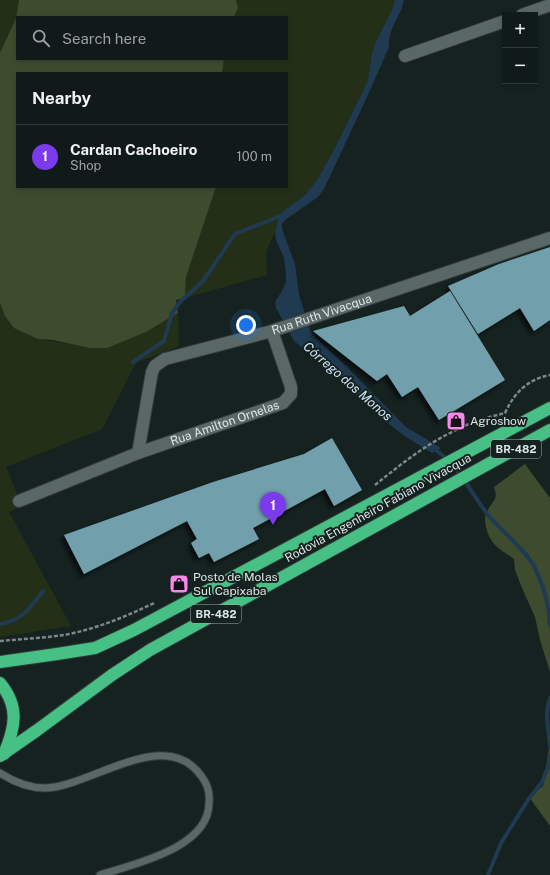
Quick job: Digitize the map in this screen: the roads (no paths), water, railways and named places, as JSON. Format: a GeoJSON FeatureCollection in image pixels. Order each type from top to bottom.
{"type":"FeatureCollection","features":[{"type":"Feature","properties":{"kind":"highway","name":"Rodovia Engenheiro Fabiano Vivacqua"},"geometry":{"type":"LineString","coordinates":[[0,662],[95,648],[102,645],[134,630],[550,408]]}},
{"type":"Feature","properties":{"kind":"highway","name":"Rodovia Engenheiro Fabiano Vivacqua"},"geometry":{"type":"LineString","coordinates":[[2,755],[112,675],[150,650],[550,430]]}},
{"type":"Feature","properties":{"kind":"highway"},"geometry":{"type":"LineString","coordinates":[[0,683],[9,696],[14,715],[12,734],[2,755]]}},
{"type":"Feature","properties":{"kind":"street"},"geometry":{"type":"LineString","coordinates":[[530,12],[550,5]]}},
{"type":"Feature","properties":{"kind":"street"},"geometry":{"type":"LineString","coordinates":[[404,56],[502,22]]}},
{"type":"Feature","properties":{"kind":"street","name":"Rua Ruth Vivacqua"},"geometry":{"type":"LineString","coordinates":[[138,453],[152,372],[155,366],[165,359],[277,329],[550,238]]}},
{"type":"Feature","properties":{"kind":"street","name":"Rua Amilton Ornelas"},"geometry":{"type":"LineString","coordinates":[[138,453],[283,403],[288,399],[290,387],[277,329]]}},
{"type":"Feature","properties":{"kind":"street"},"geometry":{"type":"LineString","coordinates":[[19,501],[138,453]]}},
{"type":"Feature","properties":{"kind":"lane"},"geometry":{"type":"LineString","coordinates":[[0,773],[22,784],[36,788],[46,788],[67,784],[132,761],[153,757],[179,759],[191,765],[198,772],[208,788],[210,801],[208,814],[199,830],[184,842],[163,854],[100,875]]}},
{"type":"Feature","properties":{"kind":"water"},"geometry":{"type":"Polygon","coordinates":[[[395,0],[404,0],[389,39],[389,47],[324,189],[318,197],[285,220],[282,224],[282,229],[295,264],[299,295],[311,333],[406,427],[441,448],[432,453],[406,437],[376,414],[351,388],[294,341],[276,308],[275,302],[286,282],[284,258],[276,240],[275,232],[278,220],[281,213],[305,195],[319,177],[340,138],[368,80],[372,53],[375,44],[395,0]]]}},
{"type":"Feature","properties":{"kind":"waterway"},"geometry":{"type":"LineString","coordinates":[[133,362],[164,341],[172,313],[180,302],[203,281],[235,234],[283,215]]}},
{"type":"Feature","properties":{"kind":"waterway","name":"Córrego dos Monos"},"geometry":{"type":"LineString","coordinates":[[432,448],[441,454],[457,470],[489,516],[519,546],[534,566],[541,581],[547,602],[550,625]]}},
{"type":"Feature","properties":{"kind":"waterway"},"geometry":{"type":"LineString","coordinates":[[0,624],[14,620],[20,616],[30,608],[43,591]]}},
{"type":"Feature","properties":{"kind":"waterway"},"geometry":{"type":"LineString","coordinates":[[550,698],[547,710],[550,747]]}},
{"type":"Feature","properties":{"kind":"waterway"},"geometry":{"type":"LineString","coordinates":[[488,875],[501,843],[528,800],[542,782],[549,764],[550,756]]}},
{"type":"Feature","properties":{"kind":"place","name":"Agroshow"},"geometry":{"type":"Point","coordinates":[456,421]}},
{"type":"Feature","properties":{"kind":"place","name":"Cardan Cachoeiro"},"geometry":{"type":"Point","coordinates":[273,525]}},
{"type":"Feature","properties":{"kind":"place","name":"Posto de Molas Sul Capixaba"},"geometry":{"type":"Point","coordinates":[179,584]}}]}
